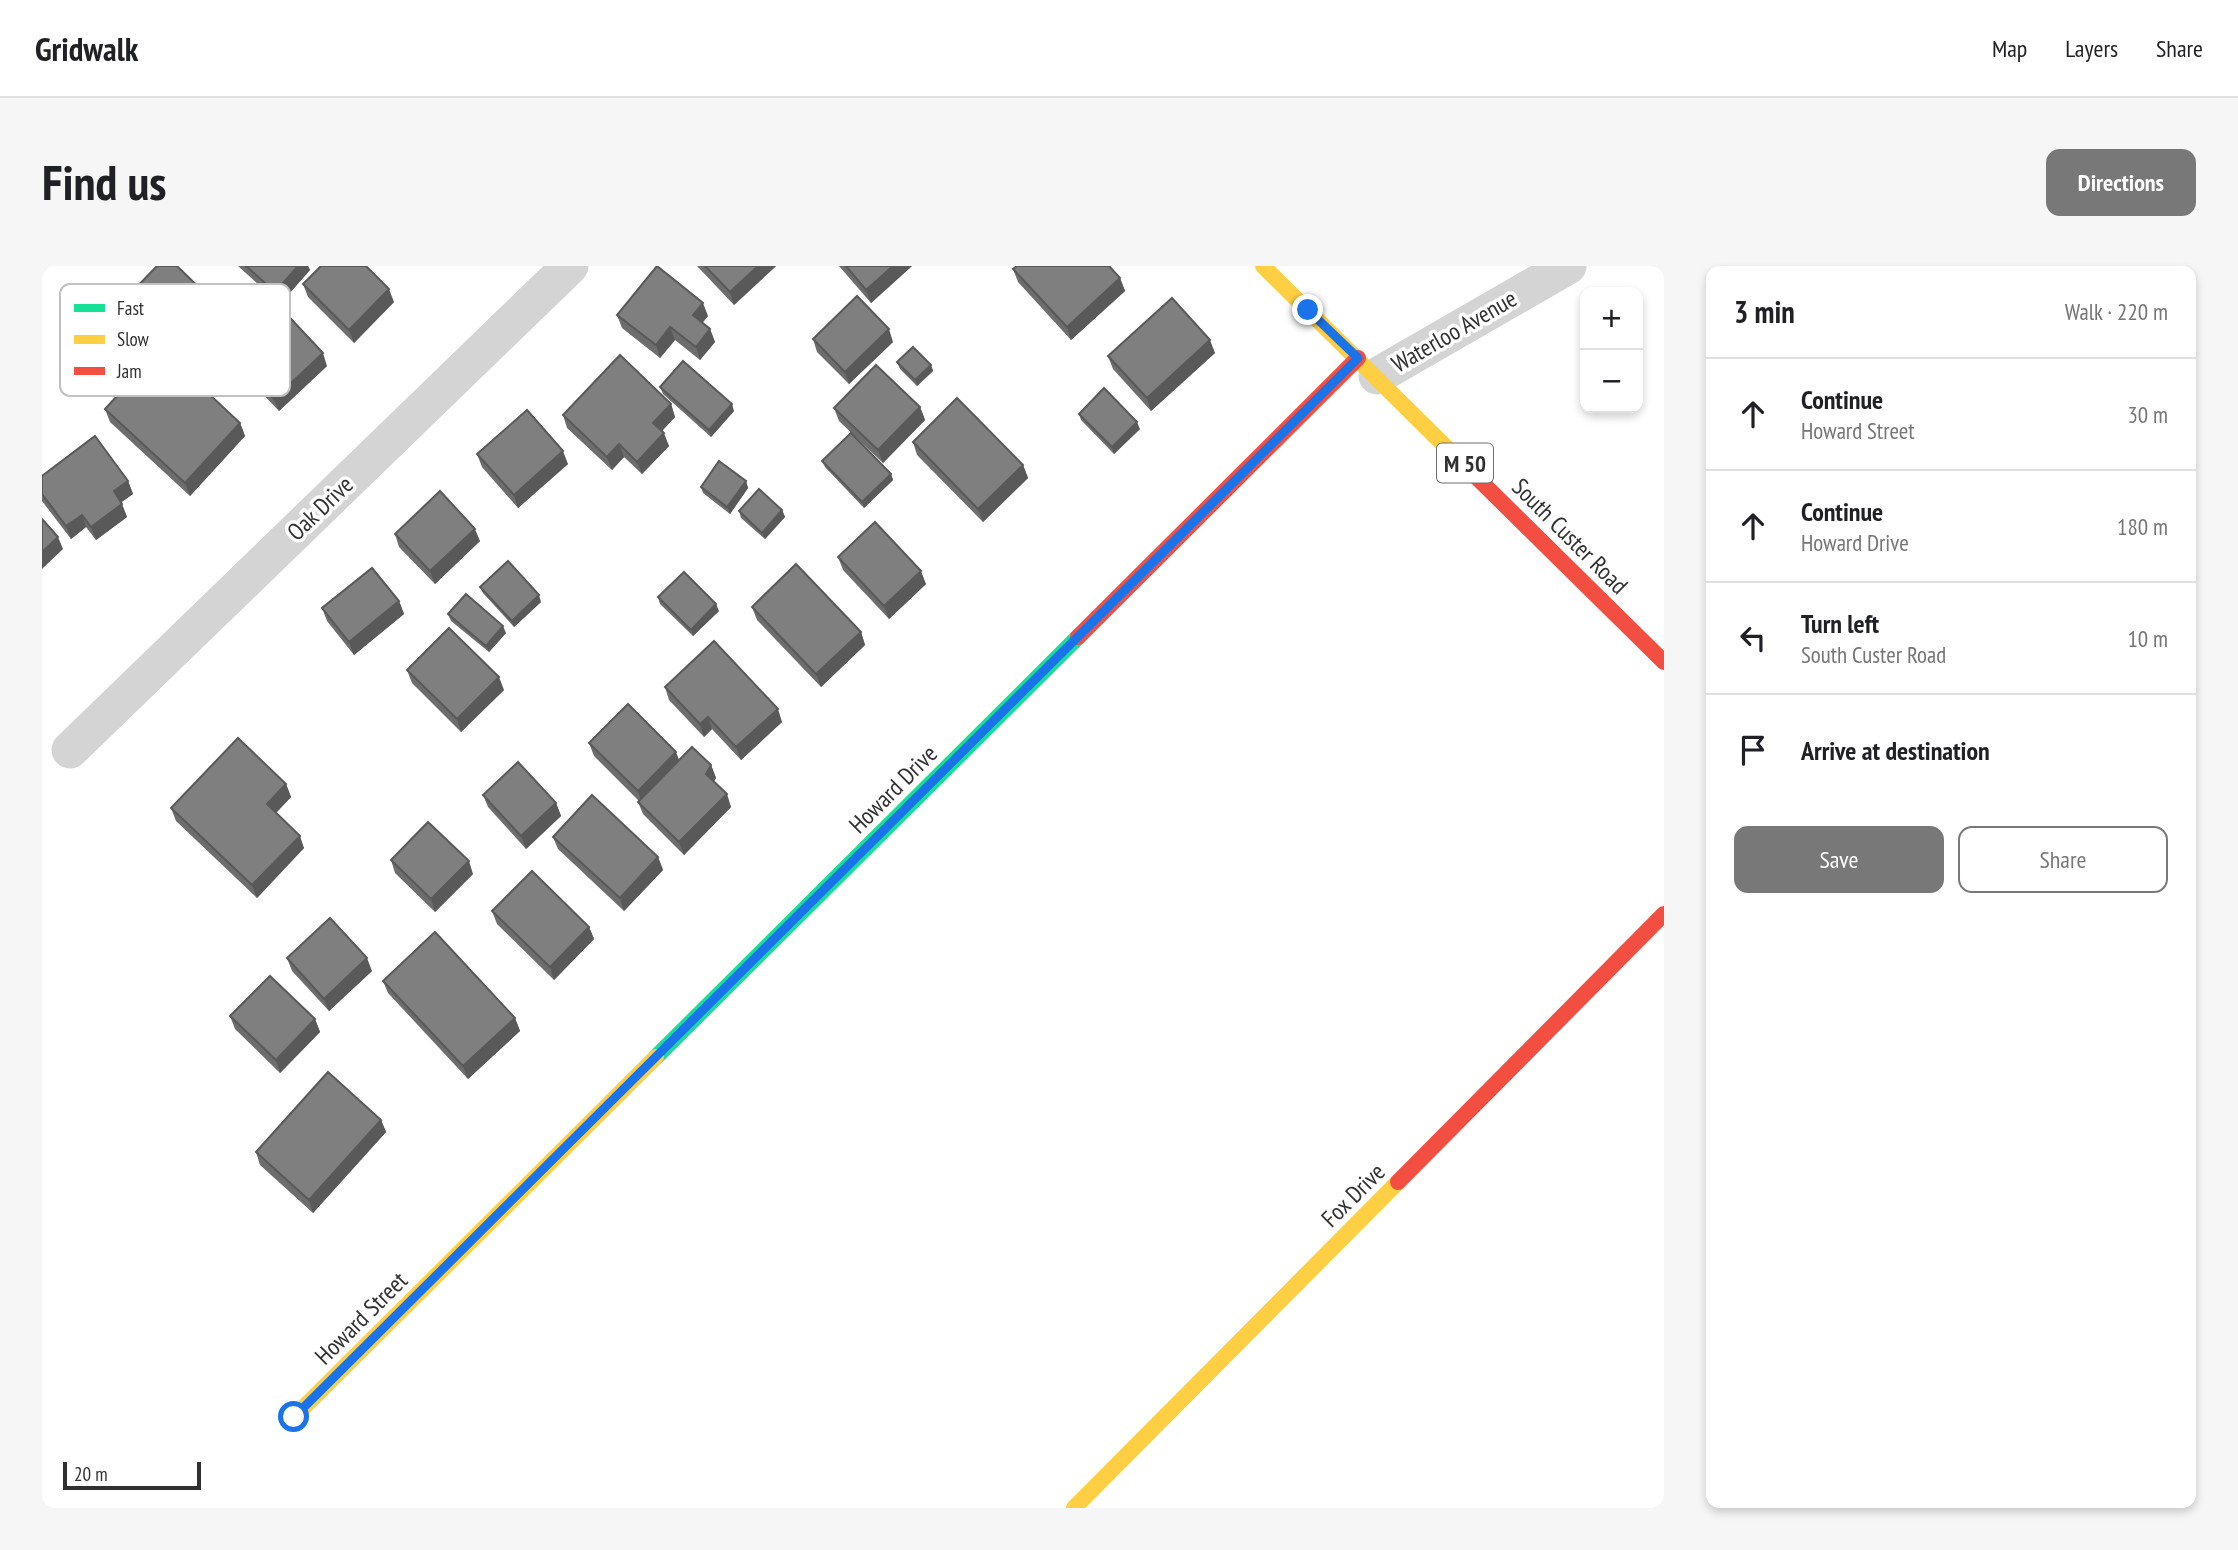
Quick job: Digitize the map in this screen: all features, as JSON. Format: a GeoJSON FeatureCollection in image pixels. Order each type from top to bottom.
{"type":"FeatureCollection","features":[{"type":"Feature","properties":{"kind":"street","name":"Oak Drive"},"geometry":{"type":"LineString","coordinates":[[70,750],[570,266]]}},
{"type":"Feature","properties":{"kind":"street","name":"South Custer Road"},"geometry":{"type":"LineString","coordinates":[[1263,266],[1664,662]]}},
{"type":"Feature","properties":{"kind":"street","name":"Waterloo Avenue"},"geometry":{"type":"LineString","coordinates":[[1368,367],[1568,266]]}},
{"type":"Feature","properties":{"kind":"street","name":"Howard Drive"},"geometry":{"type":"LineString","coordinates":[[461,1251],[1368,367]]}},
{"type":"Feature","properties":{"kind":"street","name":"Fox Drive"},"geometry":{"type":"LineString","coordinates":[[1074,1508],[1664,914]]}},
{"type":"Feature","properties":{"kind":"street","name":"Howard Street"},"geometry":{"type":"LineString","coordinates":[[294,1417],[461,1251]]}},
{"type":"Feature","properties":{"kind":"building"},"geometry":{"type":"Polygon","coordinates":[[[157,266],[177,266],[195,284],[140,284],[157,266]]]}},
{"type":"Feature","properties":{"kind":"building"},"geometry":{"type":"Polygon","coordinates":[[[246,266],[298,266],[282,284],[266,284],[246,266]]]}},
{"type":"Feature","properties":{"kind":"building"},"geometry":{"type":"Polygon","coordinates":[[[321,266],[366,266],[389,289],[349,330],[303,284],[321,266]]]}},
{"type":"Feature","properties":{"kind":"building"},"geometry":{"type":"Polygon","coordinates":[[[657,266],[703,303],[693,315],[710,329],[696,347],[670,327],[656,345],[617,315],[657,266]]]}},
{"type":"Feature","properties":{"kind":"building"},"geometry":{"type":"Polygon","coordinates":[[[705,266],[758,266],[730,292],[705,266]]]}},
{"type":"Feature","properties":{"kind":"building"},"geometry":{"type":"Polygon","coordinates":[[[846,266],[893,266],[866,290],[846,266]]]}},
{"type":"Feature","properties":{"kind":"building"},"geometry":{"type":"Polygon","coordinates":[[[1017,266],[1109,266],[1120,278],[1067,327],[1013,269],[1017,266]]]}},
{"type":"Feature","properties":{"kind":"building"},"geometry":{"type":"Polygon","coordinates":[[[857,296],[889,329],[845,372],[813,339],[857,296]]]}},
{"type":"Feature","properties":{"kind":"building"},"geometry":{"type":"Polygon","coordinates":[[[1172,298],[1210,340],[1147,398],[1108,356],[1172,298]]]}},
{"type":"Feature","properties":{"kind":"building"},"geometry":{"type":"Polygon","coordinates":[[[290,318],[323,353],[290,384],[290,318]]]}},
{"type":"Feature","properties":{"kind":"building"},"geometry":{"type":"Polygon","coordinates":[[[913,347],[931,365],[915,380],[897,362],[913,347]]]}},
{"type":"Feature","properties":{"kind":"building"},"geometry":{"type":"Polygon","coordinates":[[[620,355],[671,404],[653,423],[664,433],[637,462],[619,444],[607,457],[563,415],[620,355]]]}},
{"type":"Feature","properties":{"kind":"building"},"geometry":{"type":"Polygon","coordinates":[[[683,361],[732,404],[709,430],[660,387],[683,361]]]}},
{"type":"Feature","properties":{"kind":"building"},"geometry":{"type":"Polygon","coordinates":[[[876,365],[920,407],[878,450],[834,408],[876,365]]]}},
{"type":"Feature","properties":{"kind":"building"},"geometry":{"type":"Polygon","coordinates":[[[1104,388],[1137,422],[1112,447],[1079,414],[1104,388]]]}},
{"type":"Feature","properties":{"kind":"building"},"geometry":{"type":"Polygon","coordinates":[[[117,396],[211,396],[240,423],[185,483],[105,409],[117,396]]]}},
{"type":"Feature","properties":{"kind":"building"},"geometry":{"type":"Polygon","coordinates":[[[957,398],[1023,465],[978,509],[913,442],[957,398]]]}},
{"type":"Feature","properties":{"kind":"building"},"geometry":{"type":"Polygon","coordinates":[[[527,410],[563,451],[514,495],[477,454],[527,410]]]}},
{"type":"Feature","properties":{"kind":"building"},"geometry":{"type":"Polygon","coordinates":[[[851,433],[891,474],[862,502],[822,461],[851,433]]]}},
{"type":"Feature","properties":{"kind":"building"},"geometry":{"type":"Polygon","coordinates":[[[95,436],[128,481],[114,491],[122,504],[91,527],[82,515],[66,526],[42,494],[42,476],[95,436]]]}},
{"type":"Feature","properties":{"kind":"building"},"geometry":{"type":"Polygon","coordinates":[[[719,461],[746,481],[727,507],[701,487],[719,461]]]}},
{"type":"Feature","properties":{"kind":"building"},"geometry":{"type":"Polygon","coordinates":[[[759,489],[782,510],[762,533],[739,511],[759,489]]]}},
{"type":"Feature","properties":{"kind":"building"},"geometry":{"type":"Polygon","coordinates":[[[440,491],[475,529],[430,571],[395,534],[440,491]]]}},
{"type":"Feature","properties":{"kind":"building"},"geometry":{"type":"Polygon","coordinates":[[[42,519],[58,537],[42,552],[42,519]]]}},
{"type":"Feature","properties":{"kind":"building"},"geometry":{"type":"Polygon","coordinates":[[[875,522],[921,571],[884,606],[838,557],[875,522]]]}},
{"type":"Feature","properties":{"kind":"building"},"geometry":{"type":"Polygon","coordinates":[[[508,561],[539,595],[512,621],[480,587],[508,561]]]}},
{"type":"Feature","properties":{"kind":"building"},"geometry":{"type":"Polygon","coordinates":[[[796,564],[861,632],[816,674],[752,607],[796,564]]]}},
{"type":"Feature","properties":{"kind":"building"},"geometry":{"type":"Polygon","coordinates":[[[372,568],[399,601],[349,642],[322,608],[372,568]]]}},
{"type":"Feature","properties":{"kind":"building"},"geometry":{"type":"Polygon","coordinates":[[[684,572],[716,604],[691,630],[658,597],[684,572]]]}},
{"type":"Feature","properties":{"kind":"building"},"geometry":{"type":"Polygon","coordinates":[[[466,594],[503,626],[486,646],[448,614],[466,594]]]}},
{"type":"Feature","properties":{"kind":"building"},"geometry":{"type":"Polygon","coordinates":[[[449,628],[499,677],[457,719],[407,670],[449,628]]]}},
{"type":"Feature","properties":{"kind":"building"},"geometry":{"type":"Polygon","coordinates":[[[714,641],[778,709],[736,747],[708,717],[700,724],[665,687],[714,641]]]}},
{"type":"Feature","properties":{"kind":"building"},"geometry":{"type":"Polygon","coordinates":[[[628,704],[676,752],[638,791],[589,743],[628,704]]]}},
{"type":"Feature","properties":{"kind":"building"},"geometry":{"type":"Polygon","coordinates":[[[238,738],[286,784],[267,804],[300,836],[252,885],[171,808],[238,738]]]}},
{"type":"Feature","properties":{"kind":"building"},"geometry":{"type":"Polygon","coordinates":[[[692,747],[711,765],[706,774],[727,794],[679,842],[638,802],[692,747]]]}},
{"type":"Feature","properties":{"kind":"building"},"geometry":{"type":"Polygon","coordinates":[[[518,762],[556,803],[521,836],[483,795],[518,762]]]}},
{"type":"Feature","properties":{"kind":"building"},"geometry":{"type":"Polygon","coordinates":[[[592,795],[658,857],[620,898],[553,837],[592,795]]]}},
{"type":"Feature","properties":{"kind":"building"},"geometry":{"type":"Polygon","coordinates":[[[428,822],[469,861],[431,899],[391,860],[428,822]]]}},
{"type":"Feature","properties":{"kind":"building"},"geometry":{"type":"Polygon","coordinates":[[[532,871],[589,927],[550,967],[492,911],[532,871]]]}},
{"type":"Feature","properties":{"kind":"building"},"geometry":{"type":"Polygon","coordinates":[[[330,918],[367,958],[324,999],[287,958],[330,918]]]}},
{"type":"Feature","properties":{"kind":"building"},"geometry":{"type":"Polygon","coordinates":[[[435,932],[515,1018],[463,1066],[383,981],[435,932]]]}},
{"type":"Feature","properties":{"kind":"building"},"geometry":{"type":"Polygon","coordinates":[[[270,976],[315,1019],[276,1060],[230,1016],[270,976]]]}},
{"type":"Feature","properties":{"kind":"building"},"geometry":{"type":"Polygon","coordinates":[[[328,1072],[381,1120],[309,1200],[256,1152],[328,1072]]]}},
{"type":"Feature","properties":{"kind":"traffic: fast"},"geometry":{"type":"LineString","coordinates":[[656,1057],[1078,637]]}},
{"type":"Feature","properties":{"kind":"traffic: slow"},"geometry":{"type":"LineString","coordinates":[[1263,266],[1453,454]]}},
{"type":"Feature","properties":{"kind":"traffic: slow"},"geometry":{"type":"LineString","coordinates":[[294,1417],[656,1057]]}},
{"type":"Feature","properties":{"kind":"traffic: slow"},"geometry":{"type":"LineString","coordinates":[[1074,1508],[1398,1182]]}},
{"type":"Feature","properties":{"kind":"traffic: jam"},"geometry":{"type":"LineString","coordinates":[[1078,637],[1358,358]]}},
{"type":"Feature","properties":{"kind":"traffic: jam"},"geometry":{"type":"LineString","coordinates":[[1453,454],[1664,662]]}},
{"type":"Feature","properties":{"kind":"traffic: jam"},"geometry":{"type":"LineString","coordinates":[[1398,1182],[1664,914]]}},
{"type":"Feature","properties":{"kind":"route"},"geometry":{"type":"LineString","coordinates":[[294,1417],[1358,358],[1308,310]]}}]}
